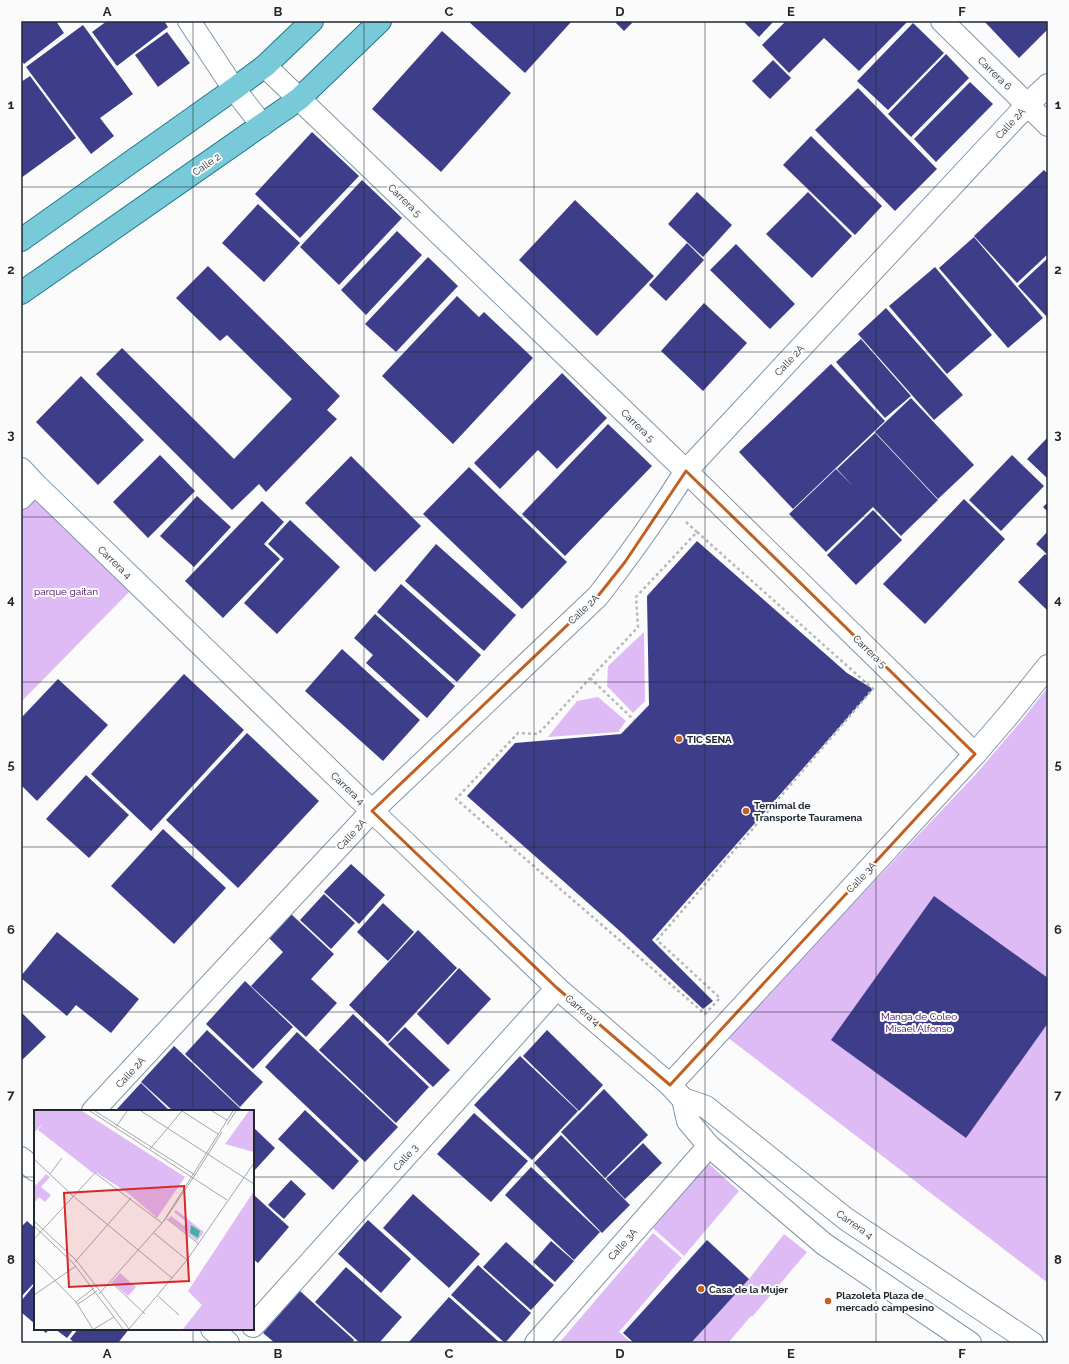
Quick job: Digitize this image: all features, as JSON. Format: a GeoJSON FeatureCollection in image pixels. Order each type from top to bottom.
{"type":"FeatureCollection","features":[{"type":"Feature","properties":{"kind":"main road"},"geometry":{"type":"LineString","coordinates":[[21,240],[265,66],[312,21]]}},
{"type":"Feature","properties":{"kind":"main road","name":"Calle 2"},"geometry":{"type":"LineString","coordinates":[[21,293],[299,99],[380,21]]}},
{"type":"Feature","properties":{"kind":"street"},"geometry":{"type":"LineString","coordinates":[[188,21],[234,89],[262,125]]}},
{"type":"Feature","properties":{"kind":"street","name":"Carrera 6"},"geometry":{"type":"LineString","coordinates":[[942,21],[1048,125]]}},
{"type":"Feature","properties":{"kind":"street","name":"Carrera 5"},"geometry":{"type":"LineString","coordinates":[[265,66],[686,471],[975,754]]}},
{"type":"Feature","properties":{"kind":"street","name":"Calle 2A"},"geometry":{"type":"LineString","coordinates":[[94,1110],[372,811],[598,596],[625,562],[686,471],[1028,104],[1048,85]]}},
{"type":"Feature","properties":{"kind":"street","name":"Carrera 4"},"geometry":{"type":"LineString","coordinates":[[26,484],[557,988],[676,1092],[706,1108],[846,1219],[1032,1343]]}},
{"type":"Feature","properties":{"kind":"street","name":"Calle 3A"},"geometry":{"type":"LineString","coordinates":[[676,1092],[975,754],[1048,666]]}},
{"type":"Feature","properties":{"kind":"street","name":"Calle 3"},"geometry":{"type":"LineString","coordinates":[[254,1325],[557,988]]}},
{"type":"Feature","properties":{"kind":"street"},"geometry":{"type":"LineString","coordinates":[[676,1092],[688,1122],[709,1146],[824,1244],[970,1343]]}},
{"type":"Feature","properties":{"kind":"street","name":"Calle 3A"},"geometry":{"type":"LineString","coordinates":[[536,1343],[709,1146]]}},
{"type":"Feature","properties":{"kind":"street"},"geometry":{"type":"LineString","coordinates":[[21,1158],[34,1169]]}},
{"type":"Feature","properties":{"kind":"street"},"geometry":{"type":"LineString","coordinates":[[213,1330],[228,1343]]}},
{"type":"Feature","properties":{"kind":"street"},"geometry":{"type":"LineString","coordinates":[[238,1343],[249,1330]]}},
{"type":"Feature","properties":{"kind":"path"},"geometry":{"type":"LineString","coordinates":[[697,532],[873,689],[657,940],[720,998],[705,1014],[456,799],[518,733],[538,734],[590,678],[638,627],[636,597],[697,532]]}},
{"type":"Feature","properties":{"kind":"path"},"geometry":{"type":"LineString","coordinates":[[590,678],[634,720]]}},
{"type":"Feature","properties":{"kind":"highlighted area"},"geometry":{"type":"Polygon","coordinates":[[[686,471],[975,754],[670,1085],[557,988],[372,811],[598,596],[625,562],[686,471]]]}},
{"type":"Feature","properties":{"kind":"green space","name":"parque gaitan"},"geometry":{"type":"Polygon","coordinates":[[[30,492],[130,591],[21,702],[21,501],[30,492]]]}},
{"type":"Feature","properties":{"kind":"green space"},"geometry":{"type":"Polygon","coordinates":[[[644,632],[645,701],[633,713],[607,686],[608,666],[644,632]]]}},
{"type":"Feature","properties":{"kind":"green space","name":"Manga de Coleo Misael Alfonso"},"geometry":{"type":"Polygon","coordinates":[[[1048,687],[1048,1283],[727,1037],[976,774],[1048,687]]]}},
{"type":"Feature","properties":{"kind":"green space"},"geometry":{"type":"Polygon","coordinates":[[[598,697],[626,721],[618,732],[548,737],[577,701],[598,697]]]}},
{"type":"Feature","properties":{"kind":"green space"},"geometry":{"type":"Polygon","coordinates":[[[708,1163],[739,1191],[684,1256],[653,1228],[708,1163]]]}},
{"type":"Feature","properties":{"kind":"green space"},"geometry":{"type":"Polygon","coordinates":[[[653,1233],[682,1258],[619,1332],[632,1343],[559,1343],[653,1233]]]}},
{"type":"Feature","properties":{"kind":"green space"},"geometry":{"type":"Polygon","coordinates":[[[784,1234],[807,1252],[752,1317],[751,1316],[728,1343],[691,1343],[749,1279],[784,1234]]]}},
{"type":"Feature","properties":{"kind":"building"},"geometry":{"type":"Polygon","coordinates":[[[21,21],[56,21],[64,33],[24,64],[21,60],[21,21]]]}},
{"type":"Feature","properties":{"kind":"building"},"geometry":{"type":"Polygon","coordinates":[[[107,21],[164,21],[168,27],[117,66],[92,32],[107,21]]]}},
{"type":"Feature","properties":{"kind":"building"},"geometry":{"type":"Polygon","coordinates":[[[468,21],[570,21],[571,22],[525,73],[468,21]]]}},
{"type":"Feature","properties":{"kind":"building"},"geometry":{"type":"Polygon","coordinates":[[[614,21],[634,21],[624,31],[614,21]]]}},
{"type":"Feature","properties":{"kind":"building"},"geometry":{"type":"Polygon","coordinates":[[[743,21],[774,21],[759,37],[743,21]]]}},
{"type":"Feature","properties":{"kind":"building"},"geometry":{"type":"Polygon","coordinates":[[[786,21],[908,21],[859,71],[824,38],[789,73],[762,45],[786,21]]]}},
{"type":"Feature","properties":{"kind":"building"},"geometry":{"type":"Polygon","coordinates":[[[984,21],[1048,21],[1048,29],[1019,58],[984,21]]]}},
{"type":"Feature","properties":{"kind":"building"},"geometry":{"type":"Polygon","coordinates":[[[913,23],[944,53],[888,110],[857,81],[913,23]]]}},
{"type":"Feature","properties":{"kind":"building"},"geometry":{"type":"Polygon","coordinates":[[[83,25],[133,94],[100,118],[114,136],[91,154],[26,67],[83,25]]]}},
{"type":"Feature","properties":{"kind":"building"},"geometry":{"type":"Polygon","coordinates":[[[442,31],[511,93],[441,172],[372,109],[442,31]]]}},
{"type":"Feature","properties":{"kind":"building"},"geometry":{"type":"Polygon","coordinates":[[[167,32],[190,63],[158,87],[135,55],[167,32]]]}},
{"type":"Feature","properties":{"kind":"building"},"geometry":{"type":"Polygon","coordinates":[[[946,54],[969,78],[911,137],[888,114],[946,54]]]}},
{"type":"Feature","properties":{"kind":"building"},"geometry":{"type":"Polygon","coordinates":[[[773,60],[791,78],[770,99],[752,81],[773,60]]]}},
{"type":"Feature","properties":{"kind":"building"},"geometry":{"type":"Polygon","coordinates":[[[30,76],[76,138],[21,178],[21,82],[30,76]]]}},
{"type":"Feature","properties":{"kind":"building"},"geometry":{"type":"Polygon","coordinates":[[[970,82],[993,104],[936,162],[914,139],[970,82]]]}},
{"type":"Feature","properties":{"kind":"building"},"geometry":{"type":"Polygon","coordinates":[[[858,88],[937,169],[895,211],[815,130],[858,88]]]}},
{"type":"Feature","properties":{"kind":"building"},"geometry":{"type":"Polygon","coordinates":[[[312,132],[359,176],[300,238],[255,194],[312,132]]]}},
{"type":"Feature","properties":{"kind":"building"},"geometry":{"type":"Polygon","coordinates":[[[811,136],[882,206],[855,235],[783,165],[811,136]]]}},
{"type":"Feature","properties":{"kind":"building"},"geometry":{"type":"Polygon","coordinates":[[[1044,170],[1048,174],[1048,254],[1017,283],[974,236],[1044,170]]]}},
{"type":"Feature","properties":{"kind":"building"},"geometry":{"type":"Polygon","coordinates":[[[362,180],[402,218],[339,285],[300,247],[362,180]]]}},
{"type":"Feature","properties":{"kind":"building"},"geometry":{"type":"Polygon","coordinates":[[[697,192],[732,225],[703,257],[668,224],[697,192]]]}},
{"type":"Feature","properties":{"kind":"building"},"geometry":{"type":"Polygon","coordinates":[[[808,192],[852,236],[812,278],[766,234],[808,192]]]}},
{"type":"Feature","properties":{"kind":"building"},"geometry":{"type":"Polygon","coordinates":[[[575,200],[654,276],[597,336],[519,260],[575,200]]]}},
{"type":"Feature","properties":{"kind":"building"},"geometry":{"type":"Polygon","coordinates":[[[258,204],[300,243],[264,282],[222,243],[258,204]]]}},
{"type":"Feature","properties":{"kind":"building"},"geometry":{"type":"Polygon","coordinates":[[[397,231],[422,255],[366,315],[341,290],[397,231]]]}},
{"type":"Feature","properties":{"kind":"building"},"geometry":{"type":"Polygon","coordinates":[[[974,237],[1043,318],[1008,348],[939,268],[974,237]]]}},
{"type":"Feature","properties":{"kind":"building"},"geometry":{"type":"Polygon","coordinates":[[[687,243],[704,260],[666,301],[649,285],[687,243]]]}},
{"type":"Feature","properties":{"kind":"building"},"geometry":{"type":"Polygon","coordinates":[[[736,244],[795,304],[770,329],[710,270],[736,244]]]}},
{"type":"Feature","properties":{"kind":"building"},"geometry":{"type":"Polygon","coordinates":[[[428,257],[458,286],[396,352],[365,324],[428,257]]]}},
{"type":"Feature","properties":{"kind":"building"},"geometry":{"type":"Polygon","coordinates":[[[1048,258],[1048,318],[1018,286],[1048,258]]]}},
{"type":"Feature","properties":{"kind":"building"},"geometry":{"type":"Polygon","coordinates":[[[208,266],[340,396],[327,410],[337,419],[266,492],[259,484],[232,510],[96,374],[122,348],[234,459],[292,399],[227,335],[220,341],[176,298],[208,266]]]}},
{"type":"Feature","properties":{"kind":"building"},"geometry":{"type":"Polygon","coordinates":[[[935,267],[992,335],[947,374],[889,306],[935,267]]]}},
{"type":"Feature","properties":{"kind":"building"},"geometry":{"type":"Polygon","coordinates":[[[457,296],[479,317],[484,312],[533,358],[453,444],[382,376],[457,296]]]}},
{"type":"Feature","properties":{"kind":"building"},"geometry":{"type":"Polygon","coordinates":[[[704,303],[747,343],[703,391],[661,351],[704,303]]]}},
{"type":"Feature","properties":{"kind":"building"},"geometry":{"type":"Polygon","coordinates":[[[886,308],[963,395],[934,420],[858,334],[886,308]]]}},
{"type":"Feature","properties":{"kind":"building"},"geometry":{"type":"Polygon","coordinates":[[[861,339],[911,396],[885,418],[836,362],[861,339]]]}},
{"type":"Feature","properties":{"kind":"building"},"geometry":{"type":"Polygon","coordinates":[[[831,364],[885,421],[793,509],[739,452],[831,364]]]}},
{"type":"Feature","properties":{"kind":"building"},"geometry":{"type":"Polygon","coordinates":[[[562,373],[607,418],[557,469],[538,450],[500,489],[474,463],[562,373]]]}},
{"type":"Feature","properties":{"kind":"building"},"geometry":{"type":"Polygon","coordinates":[[[81,376],[144,440],[98,485],[36,422],[81,376]]]}},
{"type":"Feature","properties":{"kind":"building"},"geometry":{"type":"Polygon","coordinates":[[[911,398],[974,465],[938,499],[875,432],[911,398]]]}},
{"type":"Feature","properties":{"kind":"building"},"geometry":{"type":"Polygon","coordinates":[[[608,424],[652,466],[565,556],[522,514],[608,424]]]}},
{"type":"Feature","properties":{"kind":"building"},"geometry":{"type":"Polygon","coordinates":[[[875,433],[938,500],[901,536],[873,507],[826,552],[789,514],[836,469],[853,486],[837,469],[875,433]]]}},
{"type":"Feature","properties":{"kind":"building"},"geometry":{"type":"Polygon","coordinates":[[[1048,437],[1048,479],[1027,459],[1048,437]]]}},
{"type":"Feature","properties":{"kind":"building"},"geometry":{"type":"Polygon","coordinates":[[[160,455],[195,491],[148,538],[113,502],[160,455]]]}},
{"type":"Feature","properties":{"kind":"building"},"geometry":{"type":"Polygon","coordinates":[[[1012,455],[1044,486],[1001,531],[969,500],[1012,455]]]}},
{"type":"Feature","properties":{"kind":"building"},"geometry":{"type":"Polygon","coordinates":[[[351,456],[421,526],[375,572],[305,503],[351,456]]]}},
{"type":"Feature","properties":{"kind":"building"},"geometry":{"type":"Polygon","coordinates":[[[469,467],[567,562],[522,609],[423,514],[469,467]]]}},
{"type":"Feature","properties":{"kind":"building"},"geometry":{"type":"Polygon","coordinates":[[[197,496],[231,527],[194,567],[160,536],[197,496]]]}},
{"type":"Feature","properties":{"kind":"building"},"geometry":{"type":"Polygon","coordinates":[[[964,499],[1005,539],[925,624],[883,584],[964,499]]]}},
{"type":"Feature","properties":{"kind":"building"},"geometry":{"type":"Polygon","coordinates":[[[262,501],[284,522],[264,544],[280,559],[223,618],[185,581],[262,501]]]}},
{"type":"Feature","properties":{"kind":"building"},"geometry":{"type":"Polygon","coordinates":[[[1048,502],[1048,512],[1043,507],[1048,502]]]}},
{"type":"Feature","properties":{"kind":"building"},"geometry":{"type":"Polygon","coordinates":[[[873,510],[902,540],[856,585],[827,555],[873,510]]]}},
{"type":"Feature","properties":{"kind":"building"},"geometry":{"type":"Polygon","coordinates":[[[290,520],[340,567],[277,634],[244,603],[284,559],[268,544],[290,520]]]}},
{"type":"Feature","properties":{"kind":"building"},"geometry":{"type":"Polygon","coordinates":[[[1048,531],[1048,555],[1036,544],[1048,531]]]}},
{"type":"Feature","properties":{"kind":"building","name":"TIC SENA"},"geometry":{"type":"Polygon","coordinates":[[[697,541],[847,673],[873,689],[652,940],[713,1001],[703,1009],[622,933],[467,796],[515,743],[621,734],[649,705],[647,596],[697,541]]]}},
{"type":"Feature","properties":{"kind":"building"},"geometry":{"type":"Polygon","coordinates":[[[436,544],[516,615],[484,651],[405,581],[436,544]]]}},
{"type":"Feature","properties":{"kind":"building"},"geometry":{"type":"Polygon","coordinates":[[[1045,554],[1048,557],[1048,611],[1018,582],[1045,554]]]}},
{"type":"Feature","properties":{"kind":"building"},"geometry":{"type":"Polygon","coordinates":[[[401,584],[481,655],[457,682],[377,612],[401,584]]]}},
{"type":"Feature","properties":{"kind":"building"},"geometry":{"type":"Polygon","coordinates":[[[375,614],[455,686],[427,718],[366,663],[373,655],[354,638],[375,614]]]}},
{"type":"Feature","properties":{"kind":"building"},"geometry":{"type":"Polygon","coordinates":[[[342,649],[420,720],[383,761],[305,691],[342,649]]]}},
{"type":"Feature","properties":{"kind":"building"},"geometry":{"type":"Polygon","coordinates":[[[184,674],[244,730],[151,831],[91,774],[184,674]]]}},
{"type":"Feature","properties":{"kind":"building"},"geometry":{"type":"Polygon","coordinates":[[[58,679],[108,725],[37,801],[21,785],[21,718],[58,679]]]}},
{"type":"Feature","properties":{"kind":"building"},"geometry":{"type":"Polygon","coordinates":[[[247,733],[319,801],[238,888],[166,820],[247,733]]]}},
{"type":"Feature","properties":{"kind":"building"},"geometry":{"type":"Polygon","coordinates":[[[86,775],[129,815],[89,858],[46,819],[86,775]]]}},
{"type":"Feature","properties":{"kind":"building"},"geometry":{"type":"Polygon","coordinates":[[[163,829],[226,888],[174,944],[111,886],[163,829]]]}},
{"type":"Feature","properties":{"kind":"building"},"geometry":{"type":"Polygon","coordinates":[[[351,864],[385,895],[359,924],[324,892],[351,864]]]}},
{"type":"Feature","properties":{"kind":"building"},"geometry":{"type":"Polygon","coordinates":[[[324,894],[355,923],[331,949],[300,920],[324,894]]]}},
{"type":"Feature","properties":{"kind":"building"},"geometry":{"type":"Polygon","coordinates":[[[934,896],[1048,978],[1048,1023],[966,1138],[831,1040],[934,896]]]}},
{"type":"Feature","properties":{"kind":"building"},"geometry":{"type":"Polygon","coordinates":[[[383,903],[414,932],[388,961],[357,932],[383,903]]]}},
{"type":"Feature","properties":{"kind":"building"},"geometry":{"type":"Polygon","coordinates":[[[291,914],[334,954],[311,979],[337,1003],[306,1037],[251,986],[283,952],[269,938],[291,914]]]}},
{"type":"Feature","properties":{"kind":"building"},"geometry":{"type":"Polygon","coordinates":[[[418,930],[457,968],[388,1042],[349,1005],[418,930]]]}},
{"type":"Feature","properties":{"kind":"building"},"geometry":{"type":"Polygon","coordinates":[[[57,932],[139,999],[111,1033],[76,1005],[67,1016],[21,978],[21,976],[57,932]]]}},
{"type":"Feature","properties":{"kind":"building"},"geometry":{"type":"Polygon","coordinates":[[[459,968],[491,999],[448,1045],[417,1014],[459,968]]]}},
{"type":"Feature","properties":{"kind":"building"},"geometry":{"type":"Polygon","coordinates":[[[245,981],[293,1027],[253,1069],[206,1024],[245,981]]]}},
{"type":"Feature","properties":{"kind":"building"},"geometry":{"type":"Polygon","coordinates":[[[21,1012],[46,1037],[21,1061],[21,1012]]]}},
{"type":"Feature","properties":{"kind":"building"},"geometry":{"type":"Polygon","coordinates":[[[353,1014],[429,1087],[396,1123],[319,1050],[353,1014]]]}},
{"type":"Feature","properties":{"kind":"building"},"geometry":{"type":"Polygon","coordinates":[[[405,1027],[450,1070],[433,1087],[388,1044],[405,1027]]]}},
{"type":"Feature","properties":{"kind":"building"},"geometry":{"type":"Polygon","coordinates":[[[207,1030],[263,1082],[240,1107],[185,1054],[207,1030]]]}},
{"type":"Feature","properties":{"kind":"building"},"geometry":{"type":"Polygon","coordinates":[[[547,1030],[603,1085],[579,1111],[523,1056],[547,1030]]]}},
{"type":"Feature","properties":{"kind":"building"},"geometry":{"type":"Polygon","coordinates":[[[297,1032],[398,1127],[365,1162],[265,1067],[297,1032]]]}},
{"type":"Feature","properties":{"kind":"building"},"geometry":{"type":"Polygon","coordinates":[[[174,1046],[242,1110],[172,1110],[141,1082],[174,1046]]]}},
{"type":"Feature","properties":{"kind":"building"},"geometry":{"type":"Polygon","coordinates":[[[520,1056],[578,1111],[532,1160],[474,1105],[520,1056]]]}},
{"type":"Feature","properties":{"kind":"building"},"geometry":{"type":"Polygon","coordinates":[[[141,1083],[169,1110],[118,1110],[117,1109],[141,1083]]]}},
{"type":"Feature","properties":{"kind":"building"},"geometry":{"type":"Polygon","coordinates":[[[604,1089],[648,1135],[605,1178],[561,1132],[604,1089]]]}},
{"type":"Feature","properties":{"kind":"building"},"geometry":{"type":"Polygon","coordinates":[[[305,1110],[359,1161],[333,1190],[278,1139],[305,1110]]]}},
{"type":"Feature","properties":{"kind":"building"},"geometry":{"type":"Polygon","coordinates":[[[474,1113],[528,1161],[491,1202],[437,1154],[474,1113]]]}},
{"type":"Feature","properties":{"kind":"building"},"geometry":{"type":"Polygon","coordinates":[[[254,1128],[275,1148],[254,1171],[254,1128]]]}},
{"type":"Feature","properties":{"kind":"building"},"geometry":{"type":"Polygon","coordinates":[[[561,1135],[630,1205],[602,1233],[534,1163],[561,1135]]]}},
{"type":"Feature","properties":{"kind":"building"},"geometry":{"type":"Polygon","coordinates":[[[643,1143],[662,1163],[625,1199],[606,1179],[643,1143]]]}},
{"type":"Feature","properties":{"kind":"building"},"geometry":{"type":"Polygon","coordinates":[[[531,1167],[600,1232],[574,1260],[505,1195],[531,1167]]]}},
{"type":"Feature","properties":{"kind":"building"},"geometry":{"type":"Polygon","coordinates":[[[291,1180],[306,1194],[284,1219],[268,1205],[291,1180]]]}},
{"type":"Feature","properties":{"kind":"building"},"geometry":{"type":"Polygon","coordinates":[[[413,1194],[480,1254],[449,1288],[383,1228],[413,1194]]]}},
{"type":"Feature","properties":{"kind":"building"},"geometry":{"type":"Polygon","coordinates":[[[254,1195],[289,1227],[258,1263],[254,1260],[254,1195]]]}},
{"type":"Feature","properties":{"kind":"building"},"geometry":{"type":"Polygon","coordinates":[[[368,1220],[411,1259],[381,1293],[338,1254],[368,1220]]]}},
{"type":"Feature","properties":{"kind":"building"},"geometry":{"type":"Polygon","coordinates":[[[27,1221],[34,1227],[34,1283],[21,1297],[21,1227],[27,1221]]]}},
{"type":"Feature","properties":{"kind":"building","name":"Casa de la Mujer"},"geometry":{"type":"Polygon","coordinates":[[[707,1240],[749,1279],[691,1343],[634,1343],[623,1333],[707,1240]]]}},
{"type":"Feature","properties":{"kind":"building"},"geometry":{"type":"Polygon","coordinates":[[[551,1241],[574,1261],[555,1282],[533,1262],[551,1241]]]}},
{"type":"Feature","properties":{"kind":"building"},"geometry":{"type":"Polygon","coordinates":[[[506,1242],[554,1285],[531,1310],[483,1267],[506,1242]]]}},
{"type":"Feature","properties":{"kind":"building"},"geometry":{"type":"Polygon","coordinates":[[[478,1265],[531,1313],[505,1343],[451,1295],[478,1265]]]}},
{"type":"Feature","properties":{"kind":"building"},"geometry":{"type":"Polygon","coordinates":[[[346,1267],[402,1317],[379,1343],[360,1343],[315,1302],[346,1267]]]}},
{"type":"Feature","properties":{"kind":"building"},"geometry":{"type":"Polygon","coordinates":[[[34,1285],[34,1323],[21,1312],[21,1301],[34,1285]]]}},
{"type":"Feature","properties":{"kind":"building"},"geometry":{"type":"Polygon","coordinates":[[[300,1291],[354,1340],[352,1343],[275,1343],[263,1333],[300,1291]]]}},
{"type":"Feature","properties":{"kind":"building"},"geometry":{"type":"Polygon","coordinates":[[[449,1297],[500,1343],[408,1343],[449,1297]]]}},
{"type":"Feature","properties":{"kind":"building"},"geometry":{"type":"Polygon","coordinates":[[[56,1330],[73,1330],[67,1338],[56,1330]]]}},
{"type":"Feature","properties":{"kind":"building"},"geometry":{"type":"Polygon","coordinates":[[[77,1330],[128,1330],[118,1343],[75,1343],[70,1339],[77,1330]]]}},
{"type":"Feature","properties":{"kind":"place","name":"TIC SENA"},"geometry":{"type":"Point","coordinates":[679,739]}},
{"type":"Feature","properties":{"kind":"place","name":"Ternimal de Transporte Tauramena"},"geometry":{"type":"Point","coordinates":[746,811]}},
{"type":"Feature","properties":{"kind":"place","name":"Casa de la Mujer"},"geometry":{"type":"Point","coordinates":[701,1289]}},
{"type":"Feature","properties":{"kind":"place","name":"Plazoleta Plaza de mercado campesino"},"geometry":{"type":"Point","coordinates":[828,1301]}}]}
